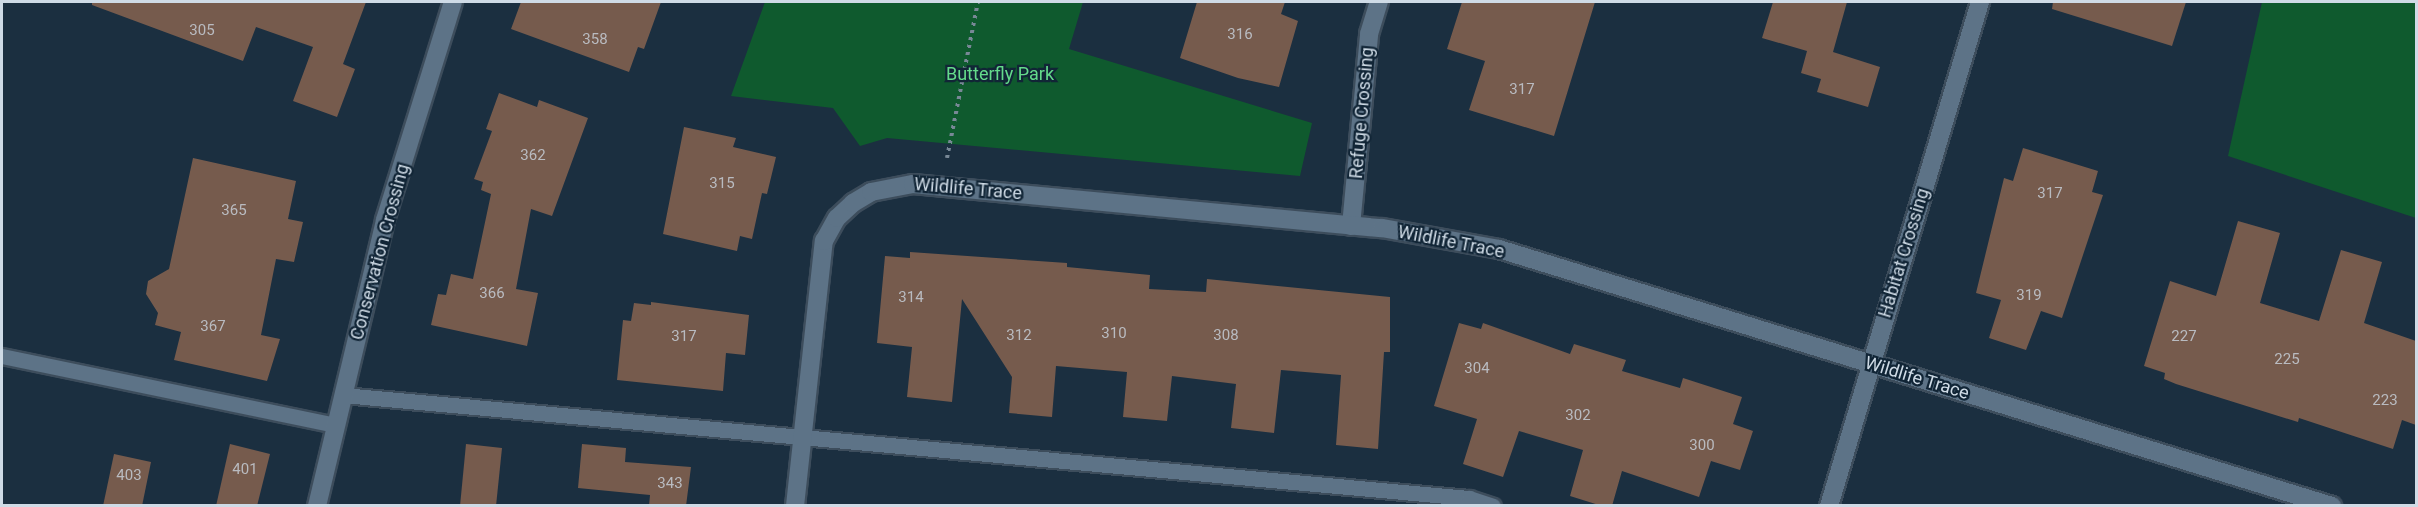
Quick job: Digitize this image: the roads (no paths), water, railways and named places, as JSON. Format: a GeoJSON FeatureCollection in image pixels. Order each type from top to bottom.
{"type":"FeatureCollection","features":[{"type":"Feature","properties":{"kind":"street","name":"Conservation Crossing"},"geometry":{"type":"LineString","coordinates":[[317,506],[385,220],[453,2]]}},
{"type":"Feature","properties":{"kind":"street","name":"Refuge Crossing"},"geometry":{"type":"LineString","coordinates":[[1351,226],[1369,34],[1379,2]]}},
{"type":"Feature","properties":{"kind":"street","name":"Habitat Crossing"},"geometry":{"type":"LineString","coordinates":[[1829,506],[1980,2]]}},
{"type":"Feature","properties":{"kind":"street","name":"Wildlife Trace"},"geometry":{"type":"LineString","coordinates":[[795,506],[819,267],[824,241],[837,218],[871,192],[894,185],[943,186],[1351,226],[1499,249],[2332,506]]}},
{"type":"Feature","properties":{"kind":"lane"},"geometry":{"type":"LineString","coordinates":[[2,356],[336,425]]}},
{"type":"Feature","properties":{"kind":"lane"},"geometry":{"type":"LineString","coordinates":[[343,395],[1468,498],[1493,506]]}},
{"type":"Feature","properties":{"kind":"park label","name":"Butterfly Park"},"geometry":{"type":"Point","coordinates":[1000,74]}}]}
